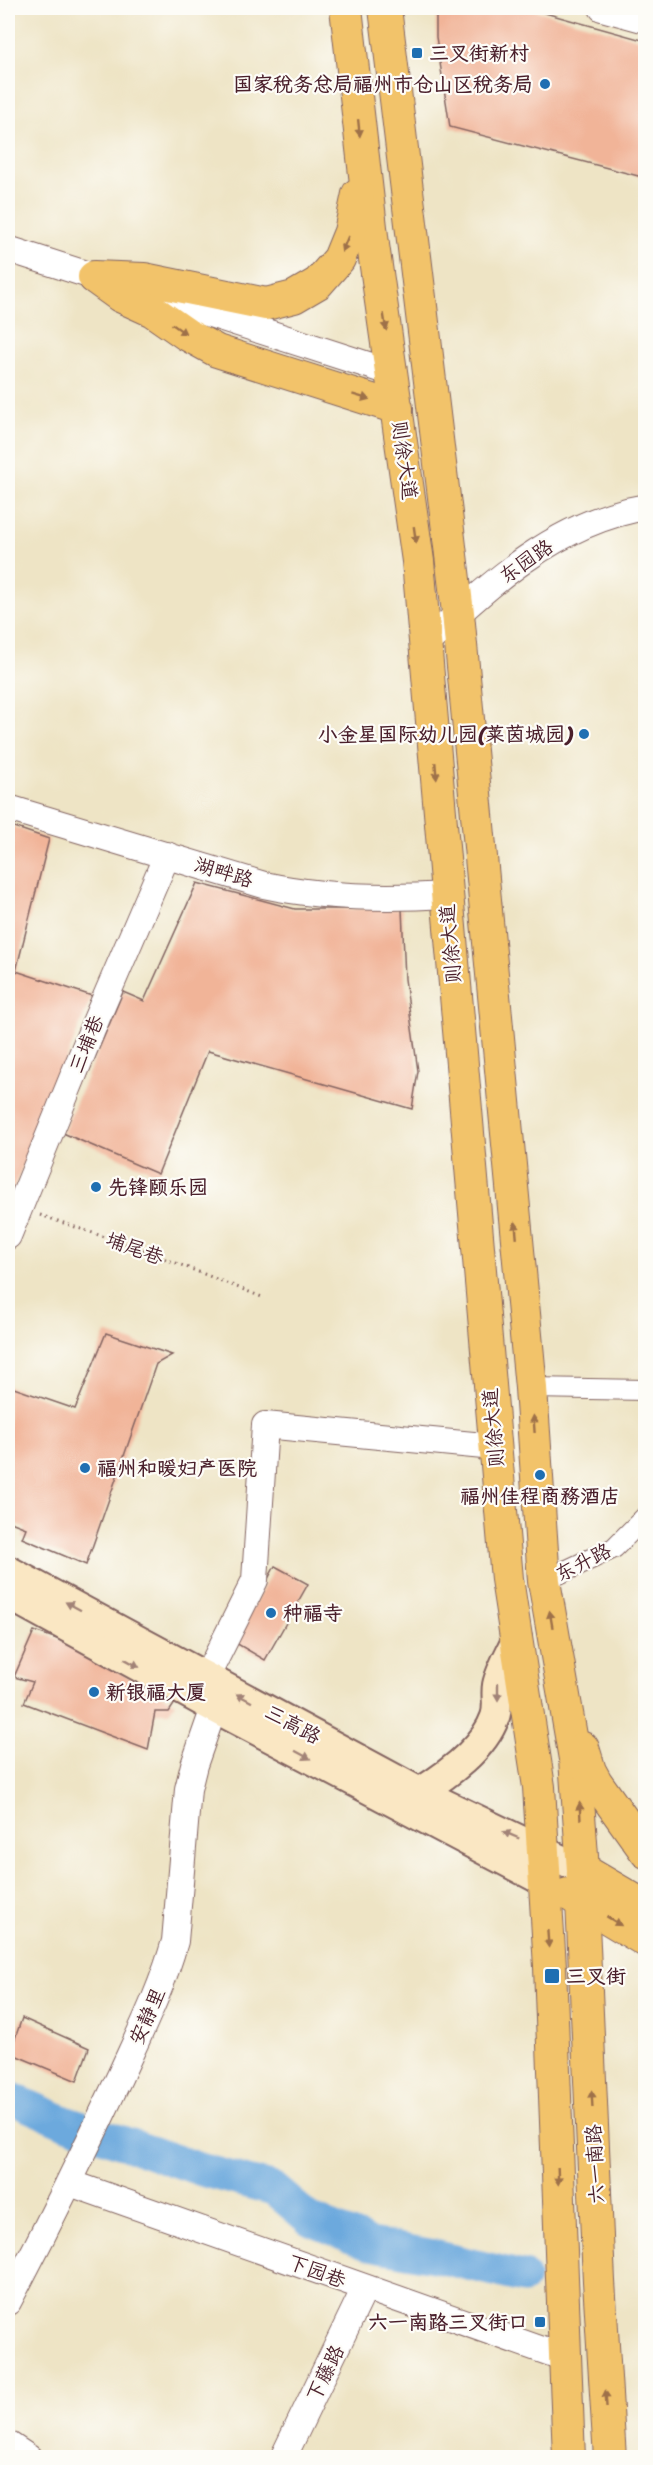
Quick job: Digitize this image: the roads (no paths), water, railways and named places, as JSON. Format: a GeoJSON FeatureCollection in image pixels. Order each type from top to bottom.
{"type":"FeatureCollection","features":[{"type":"Feature","properties":{"kind":"main road","name":"则徐大道"},"geometry":{"type":"LineString","coordinates":[[346,8],[373,245],[418,561],[507,1579],[539,1786],[550,1979],[565,2358]]}},
{"type":"Feature","properties":{"kind":"main road","name":"则徐大道"},"geometry":{"type":"LineString","coordinates":[[386,8],[458,613],[531,1388],[544,1581],[575,1759],[583,1870]]}},
{"type":"Feature","properties":{"kind":"main road"},"geometry":{"type":"LineString","coordinates":[[94,277],[144,279],[266,304],[294,297],[318,283],[339,259],[350,232],[364,167]]}},
{"type":"Feature","properties":{"kind":"main road"},"geometry":{"type":"LineString","coordinates":[[94,277],[120,296],[153,311],[186,334],[217,351],[397,408]]}},
{"type":"Feature","properties":{"kind":"main road","name":"三高路"},"geometry":{"type":"LineString","coordinates":[[8,1570],[420,1792],[583,1870]]}},
{"type":"Feature","properties":{"kind":"main road","name":"三高路"},"geometry":{"type":"LineString","coordinates":[[8,1595],[214,1708],[543,1881]]}},
{"type":"Feature","properties":{"kind":"main road"},"geometry":{"type":"LineString","coordinates":[[420,1792],[453,1769],[486,1734],[497,1711],[497,1685],[517,1638]]}},
{"type":"Feature","properties":{"kind":"main road"},"geometry":{"type":"LineString","coordinates":[[556,1649],[590,1771],[645,1852]]}},
{"type":"Feature","properties":{"kind":"main road"},"geometry":{"type":"LineString","coordinates":[[583,1870],[645,1907]]}},
{"type":"Feature","properties":{"kind":"main road","name":"六一南路"},"geometry":{"type":"LineString","coordinates":[[583,1870],[582,1902],[599,2281],[610,2457]]}},
{"type":"Feature","properties":{"kind":"main road"},"geometry":{"type":"LineString","coordinates":[[543,1881],[645,1941]]}},
{"type":"Feature","properties":{"kind":"main road"},"geometry":{"type":"LineString","coordinates":[[565,2358],[569,2457]]}},
{"type":"Feature","properties":{"kind":"street"},"geometry":{"type":"LineString","coordinates":[[602,8],[645,20]]}},
{"type":"Feature","properties":{"kind":"street"},"geometry":{"type":"LineString","coordinates":[[8,249],[393,373]]}},
{"type":"Feature","properties":{"kind":"street","name":"东园路"},"geometry":{"type":"LineString","coordinates":[[425,645],[458,613],[494,584],[573,530],[603,518],[645,507]]}},
{"type":"Feature","properties":{"kind":"street","name":"湖畔路"},"geometry":{"type":"LineString","coordinates":[[8,808],[264,885],[310,894],[398,898],[446,895]]}},
{"type":"Feature","properties":{"kind":"street","name":"三埔巷"},"geometry":{"type":"LineString","coordinates":[[8,1236],[13,1206],[167,855]]}},
{"type":"Feature","properties":{"kind":"street"},"geometry":{"type":"LineString","coordinates":[[531,1388],[645,1390]]}},
{"type":"Feature","properties":{"kind":"street"},"geometry":{"type":"LineString","coordinates":[[206,1678],[255,1580],[265,1425],[494,1447]]}},
{"type":"Feature","properties":{"kind":"street","name":"东升路"},"geometry":{"type":"LineString","coordinates":[[544,1581],[614,1548],[645,1516]]}},
{"type":"Feature","properties":{"kind":"street","name":"安静里"},"geometry":{"type":"LineString","coordinates":[[8,2302],[70,2183],[157,1995],[175,1941],[188,1789],[214,1708]]}},
{"type":"Feature","properties":{"kind":"street","name":"下园巷"},"geometry":{"type":"LineString","coordinates":[[70,2183],[565,2358]]}},
{"type":"Feature","properties":{"kind":"street","name":"下藤路"},"geometry":{"type":"LineString","coordinates":[[283,2457],[365,2288]]}},
{"type":"Feature","properties":{"kind":"street"},"geometry":{"type":"LineString","coordinates":[[8,2444],[29,2457]]}},
{"type":"Feature","properties":{"kind":"waterway"},"geometry":{"type":"LineString","coordinates":[[8,2097],[65,2122],[202,2170],[274,2189],[309,2219],[370,2244],[523,2277]]}},
{"type":"Feature","properties":{"kind":"place","name":"三叉街新村"},"geometry":{"type":"Point","coordinates":[417,53]}},
{"type":"Feature","properties":{"kind":"place","name":"国家税务总局福州市仓山区税务局"},"geometry":{"type":"Point","coordinates":[545,84]}},
{"type":"Feature","properties":{"kind":"place","name":"小金星国际幼儿园(莱茵城园)"},"geometry":{"type":"Point","coordinates":[584,734]}},
{"type":"Feature","properties":{"kind":"place","name":"先锋颐乐园"},"geometry":{"type":"Point","coordinates":[96,1187]}},
{"type":"Feature","properties":{"kind":"place","name":"福州和暖妇产医院"},"geometry":{"type":"Point","coordinates":[85,1468]}},
{"type":"Feature","properties":{"kind":"place","name":"福州佳程商務酒店"},"geometry":{"type":"Point","coordinates":[540,1475]}},
{"type":"Feature","properties":{"kind":"place","name":"种福寺"},"geometry":{"type":"Point","coordinates":[271,1613]}},
{"type":"Feature","properties":{"kind":"place","name":"新银福大厦"},"geometry":{"type":"Point","coordinates":[94,1692]}},
{"type":"Feature","properties":{"kind":"place","name":"三叉街"},"geometry":{"type":"Point","coordinates":[552,1976]}},
{"type":"Feature","properties":{"kind":"place","name":"六一南路三叉街口"},"geometry":{"type":"Point","coordinates":[540,2322]}}]}
